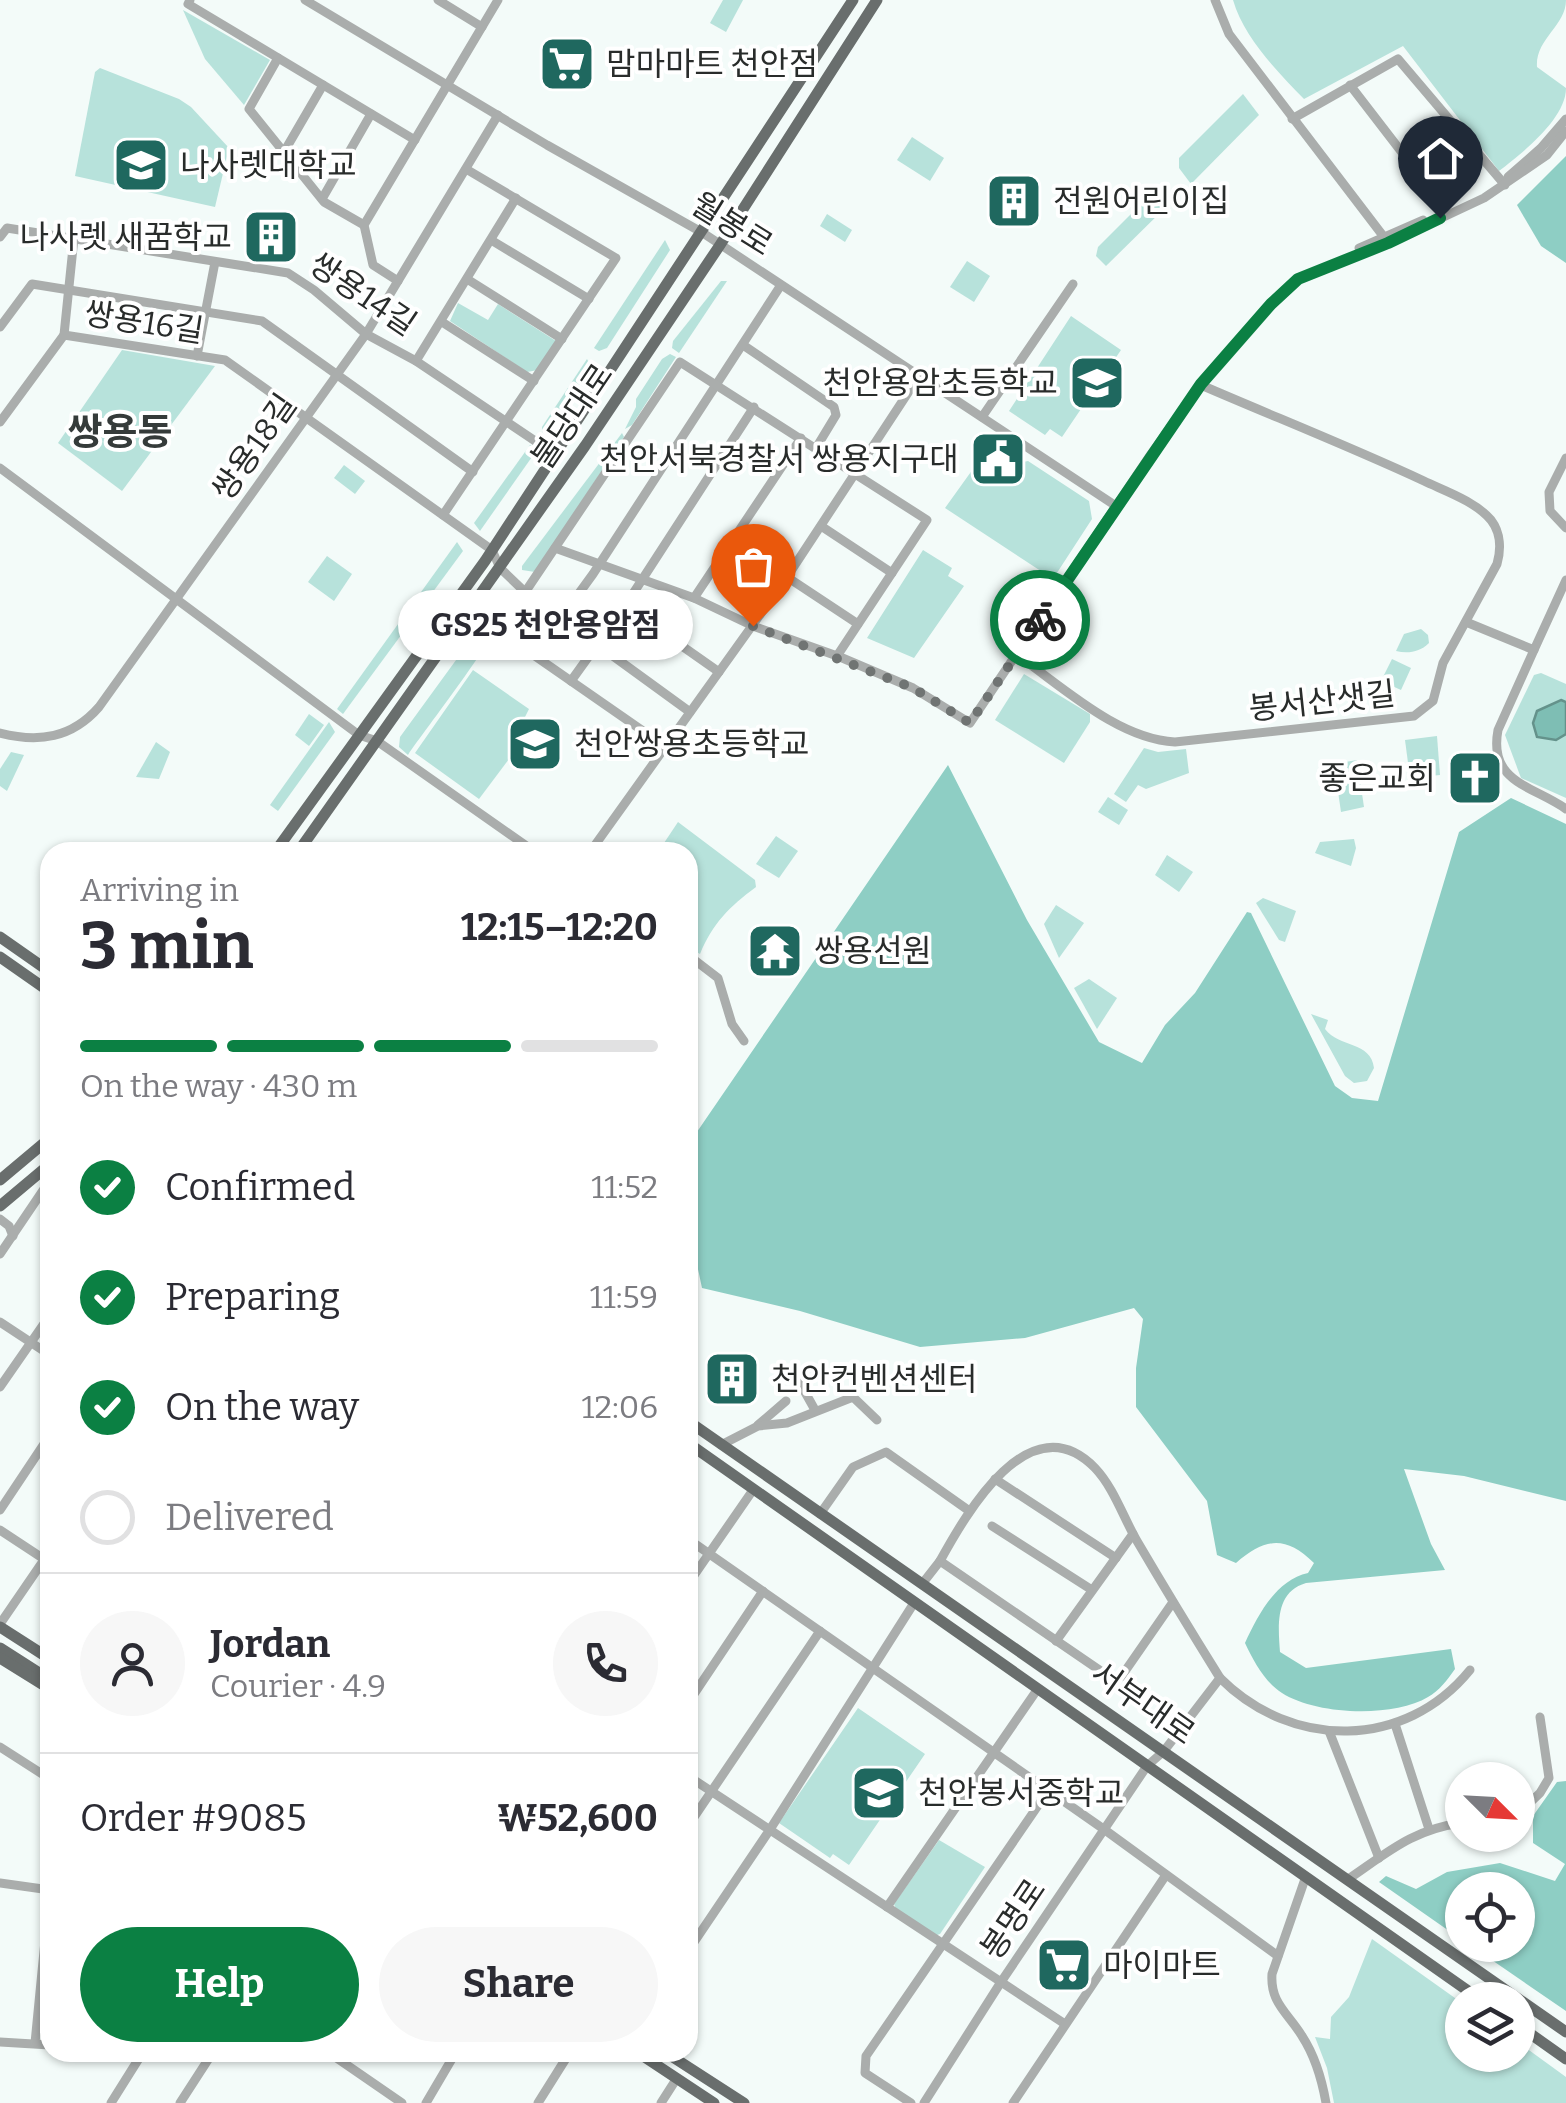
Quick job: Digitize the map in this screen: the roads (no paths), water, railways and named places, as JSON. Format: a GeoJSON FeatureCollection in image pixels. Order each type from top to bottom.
{"type":"FeatureCollection","features":[{"type":"Feature","properties":{"kind":"main road","name":"불당대로"},"geometry":{"type":"LineString","coordinates":[[283,842],[359,735],[496,560],[556,454],[853,0]]}},
{"type":"Feature","properties":{"kind":"main road","name":"불당대로"},"geometry":{"type":"LineString","coordinates":[[305,842],[496,560],[720,245],[877,0]]}},
{"type":"Feature","properties":{"kind":"main road"},"geometry":{"type":"LineString","coordinates":[[0,937],[40,965]]}},
{"type":"Feature","properties":{"kind":"main road"},"geometry":{"type":"LineString","coordinates":[[0,958],[40,985]]}},
{"type":"Feature","properties":{"kind":"main road"},"geometry":{"type":"LineString","coordinates":[[0,1180],[40,1146]]}},
{"type":"Feature","properties":{"kind":"main road"},"geometry":{"type":"LineString","coordinates":[[0,1206],[40,1172]]}},
{"type":"Feature","properties":{"kind":"main road","name":"서부대로"},"geometry":{"type":"LineString","coordinates":[[698,1429],[1566,2032]]}},
{"type":"Feature","properties":{"kind":"main road","name":"서부대로"},"geometry":{"type":"LineString","coordinates":[[698,1451],[1455,1982]]}},
{"type":"Feature","properties":{"kind":"main road"},"geometry":{"type":"LineString","coordinates":[[0,1626],[40,1652]]}},
{"type":"Feature","properties":{"kind":"main road"},"geometry":{"type":"LineString","coordinates":[[0,1636],[40,1661]]}},
{"type":"Feature","properties":{"kind":"main road"},"geometry":{"type":"LineString","coordinates":[[0,1648],[40,1674]]}},
{"type":"Feature","properties":{"kind":"main road"},"geometry":{"type":"LineString","coordinates":[[2,1662],[40,1684]]}},
{"type":"Feature","properties":{"kind":"main road"},"geometry":{"type":"LineString","coordinates":[[1535,2037],[1566,2059]]}},
{"type":"Feature","properties":{"kind":"main road"},"geometry":{"type":"LineString","coordinates":[[652,2062],[714,2103]]}},
{"type":"Feature","properties":{"kind":"main road"},"geometry":{"type":"LineString","coordinates":[[680,2062],[744,2103]]}},
{"type":"Feature","properties":{"kind":"street"},"geometry":{"type":"LineString","coordinates":[[190,0],[188,4],[414,140]]}},
{"type":"Feature","properties":{"kind":"street"},"geometry":{"type":"LineString","coordinates":[[438,0],[482,27]]}},
{"type":"Feature","properties":{"kind":"street"},"geometry":{"type":"LineString","coordinates":[[398,281],[373,265],[364,225],[498,0]]}},
{"type":"Feature","properties":{"kind":"street"},"geometry":{"type":"LineString","coordinates":[[1214,0],[1229,34],[1386,240]]}},
{"type":"Feature","properties":{"kind":"street","name":"월봉로"},"geometry":{"type":"LineString","coordinates":[[308,1],[702,232],[1114,505]]}},
{"type":"Feature","properties":{"kind":"street"},"geometry":{"type":"LineString","coordinates":[[278,58],[249,109],[322,199],[364,225]]}},
{"type":"Feature","properties":{"kind":"street"},"geometry":{"type":"LineString","coordinates":[[1292,119],[1398,58],[1503,183]]}},
{"type":"Feature","properties":{"kind":"street"},"geometry":{"type":"LineString","coordinates":[[1350,84],[1417,172],[1474,148]]}},
{"type":"Feature","properties":{"kind":"street"},"geometry":{"type":"LineString","coordinates":[[284,152],[323,85]]}},
{"type":"Feature","properties":{"kind":"street"},"geometry":{"type":"LineString","coordinates":[[322,199],[370,114]]}},
{"type":"Feature","properties":{"kind":"street","name":"쌍용18길"},"geometry":{"type":"LineString","coordinates":[[0,732],[32,739],[54,737],[90,718],[366,334],[498,115]]}},
{"type":"Feature","properties":{"kind":"street"},"geometry":{"type":"LineString","coordinates":[[1503,183],[1566,119]]}},
{"type":"Feature","properties":{"kind":"street"},"geometry":{"type":"LineString","coordinates":[[969,722],[1114,505],[1201,384],[1271,304],[1298,279],[1503,183],[1547,155],[1566,131]]}},
{"type":"Feature","properties":{"kind":"street"},"geometry":{"type":"LineString","coordinates":[[443,516],[616,258],[466,169]]}},
{"type":"Feature","properties":{"kind":"street"},"geometry":{"type":"LineString","coordinates":[[416,361],[516,198]]}},
{"type":"Feature","properties":{"kind":"street","name":"쌍용14길"},"geometry":{"type":"LineString","coordinates":[[0,237],[6,228],[288,272],[366,334],[416,361],[556,454]]}},
{"type":"Feature","properties":{"kind":"street"},"geometry":{"type":"LineString","coordinates":[[64,334],[74,238]]}},
{"type":"Feature","properties":{"kind":"street"},"geometry":{"type":"LineString","coordinates":[[491,240],[588,299]]}},
{"type":"Feature","properties":{"kind":"street"},"geometry":{"type":"LineString","coordinates":[[969,722],[1197,382],[1267,301],[1296,274],[1386,240]]}},
{"type":"Feature","properties":{"kind":"street"},"geometry":{"type":"LineString","coordinates":[[197,356],[215,262]]}},
{"type":"Feature","properties":{"kind":"street"},"geometry":{"type":"LineString","coordinates":[[466,280],[562,339]]}},
{"type":"Feature","properties":{"kind":"street"},"geometry":{"type":"LineString","coordinates":[[0,327],[32,284],[262,322],[473,472]]}},
{"type":"Feature","properties":{"kind":"street"},"geometry":{"type":"LineString","coordinates":[[982,418],[1073,284]]}},
{"type":"Feature","properties":{"kind":"street"},"geometry":{"type":"LineString","coordinates":[[561,618],[781,285]]}},
{"type":"Feature","properties":{"kind":"street"},"geometry":{"type":"LineString","coordinates":[[442,322],[534,382]]}},
{"type":"Feature","properties":{"kind":"street","name":"쌍용16길"},"geometry":{"type":"LineString","coordinates":[[0,422],[64,334],[225,360],[443,516],[496,560],[526,592],[690,712]]}},
{"type":"Feature","properties":{"kind":"street"},"geometry":{"type":"LineString","coordinates":[[742,345],[834,407],[836,416],[816,448]]}},
{"type":"Feature","properties":{"kind":"street"},"geometry":{"type":"LineString","coordinates":[[666,747],[499,632],[680,362],[927,520],[837,656]]}},
{"type":"Feature","properties":{"kind":"street"},"geometry":{"type":"LineString","coordinates":[[597,842],[753,626],[920,376]]}},
{"type":"Feature","properties":{"kind":"street","name":"봉서산샛길"},"geometry":{"type":"LineString","coordinates":[[1017,655],[1132,734],[1175,742],[1414,716],[1433,702],[1443,664],[1500,552],[1492,521],[1476,506],[1387,464],[1201,384]]}},
{"type":"Feature","properties":{"kind":"street"},"geometry":{"type":"LineString","coordinates":[[572,681],[754,407]]}},
{"type":"Feature","properties":{"kind":"street"},"geometry":{"type":"LineString","coordinates":[[694,598],[801,438]]}},
{"type":"Feature","properties":{"kind":"street"},"geometry":{"type":"LineString","coordinates":[[1566,458],[1549,492],[1550,511],[1566,528]]}},
{"type":"Feature","properties":{"kind":"street"},"geometry":{"type":"LineString","coordinates":[[0,468],[359,735],[376,742],[521,842]]}},
{"type":"Feature","properties":{"kind":"street"},"geometry":{"type":"LineString","coordinates":[[821,526],[892,573]]}},
{"type":"Feature","properties":{"kind":"street"},"geometry":{"type":"LineString","coordinates":[[555,548],[694,598],[753,626],[837,656],[913,688],[969,722]]}},
{"type":"Feature","properties":{"kind":"street"},"geometry":{"type":"LineString","coordinates":[[786,577],[858,624]]}},
{"type":"Feature","properties":{"kind":"street"},"geometry":{"type":"LineString","coordinates":[[1566,580],[1496,742],[1501,762],[1511,778],[1566,809]]}},
{"type":"Feature","properties":{"kind":"street"},"geometry":{"type":"LineString","coordinates":[[625,606],[719,672]]}},
{"type":"Feature","properties":{"kind":"street"},"geometry":{"type":"LineString","coordinates":[[1466,622],[1534,650]]}},
{"type":"Feature","properties":{"kind":"street"},"geometry":{"type":"LineString","coordinates":[[698,963],[718,978],[732,1024],[744,1041]]}},
{"type":"Feature","properties":{"kind":"street"},"geometry":{"type":"LineString","coordinates":[[0,1254],[40,1195]]}},
{"type":"Feature","properties":{"kind":"street"},"geometry":{"type":"LineString","coordinates":[[0,1219],[13,1236]]}},
{"type":"Feature","properties":{"kind":"street"},"geometry":{"type":"LineString","coordinates":[[0,1322],[40,1348]]}},
{"type":"Feature","properties":{"kind":"street"},"geometry":{"type":"LineString","coordinates":[[0,1387],[40,1331]]}},
{"type":"Feature","properties":{"kind":"street"},"geometry":{"type":"LineString","coordinates":[[796,1376],[815,1410]]}},
{"type":"Feature","properties":{"kind":"street"},"geometry":{"type":"LineString","coordinates":[[758,1426],[788,1422],[853,1397],[877,1420]]}},
{"type":"Feature","properties":{"kind":"street"},"geometry":{"type":"LineString","coordinates":[[721,1445],[758,1426],[786,1401]]}},
{"type":"Feature","properties":{"kind":"street"},"geometry":{"type":"LineString","coordinates":[[922,1584],[940,1561],[968,1510],[995,1479],[1024,1455],[1040,1449],[1058,1449],[1076,1454],[1094,1467],[1220,1678],[1263,1712],[1296,1726],[1329,1731],[1395,1724],[1456,1687],[1470,1670]]}},
{"type":"Feature","properties":{"kind":"street"},"geometry":{"type":"LineString","coordinates":[[0,1510],[40,1450]]}},
{"type":"Feature","properties":{"kind":"street"},"geometry":{"type":"LineString","coordinates":[[820,1514],[852,1467],[886,1452],[968,1510]]}},
{"type":"Feature","properties":{"kind":"street"},"geometry":{"type":"LineString","coordinates":[[995,1479],[1116,1558]]}},
{"type":"Feature","properties":{"kind":"street"},"geometry":{"type":"LineString","coordinates":[[698,1568],[753,1490]]}},
{"type":"Feature","properties":{"kind":"street"},"geometry":{"type":"LineString","coordinates":[[992,1526],[1092,1590]]}},
{"type":"Feature","properties":{"kind":"street"},"geometry":{"type":"LineString","coordinates":[[0,1530],[40,1552]]}},
{"type":"Feature","properties":{"kind":"street"},"geometry":{"type":"LineString","coordinates":[[1056,1641],[1133,1534]]}},
{"type":"Feature","properties":{"kind":"street"},"geometry":{"type":"LineString","coordinates":[[698,1546],[1278,1956]]}},
{"type":"Feature","properties":{"kind":"street"},"geometry":{"type":"LineString","coordinates":[[940,1561],[1111,1678],[1121,1676],[1173,1602]]}},
{"type":"Feature","properties":{"kind":"street"},"geometry":{"type":"LineString","coordinates":[[0,1626],[40,1568]]}},
{"type":"Feature","properties":{"kind":"street"},"geometry":{"type":"LineString","coordinates":[[698,1688],[763,1591]]}},
{"type":"Feature","properties":{"kind":"street"},"geometry":{"type":"LineString","coordinates":[[698,1936],[914,1603]]}},
{"type":"Feature","properties":{"kind":"street"},"geometry":{"type":"LineString","coordinates":[[698,1811],[820,1631]]}},
{"type":"Feature","properties":{"kind":"street","name":"봉명로"},"geometry":{"type":"LineString","coordinates":[[924,2103],[1147,1766],[1164,1751],[1220,1678]]}},
{"type":"Feature","properties":{"kind":"street"},"geometry":{"type":"LineString","coordinates":[[887,1907],[1037,1690]]}},
{"type":"Feature","properties":{"kind":"street"},"geometry":{"type":"LineString","coordinates":[[1535,1798],[1550,1778],[1540,1717]]}},
{"type":"Feature","properties":{"kind":"street"},"geometry":{"type":"LineString","coordinates":[[1395,1724],[1429,1830]]}},
{"type":"Feature","properties":{"kind":"street"},"geometry":{"type":"LineString","coordinates":[[1329,1731],[1378,1858]]}},
{"type":"Feature","properties":{"kind":"street"},"geometry":{"type":"LineString","coordinates":[[0,1747],[40,1773]]}},
{"type":"Feature","properties":{"kind":"street"},"geometry":{"type":"LineString","coordinates":[[698,1783],[1065,2024]]}},
{"type":"Feature","properties":{"kind":"street"},"geometry":{"type":"LineString","coordinates":[[911,2103],[865,2073],[866,2056],[1048,1792]]}},
{"type":"Feature","properties":{"kind":"street"},"geometry":{"type":"LineString","coordinates":[[1347,1880],[1406,1838],[1445,1827]]}},
{"type":"Feature","properties":{"kind":"street"},"geometry":{"type":"LineString","coordinates":[[1013,2103],[1166,1875]]}},
{"type":"Feature","properties":{"kind":"street"},"geometry":{"type":"LineString","coordinates":[[1306,1880],[1278,1956],[1271,1989],[1278,2006],[1302,2036],[1322,2078],[1326,2103]]}},
{"type":"Feature","properties":{"kind":"street"},"geometry":{"type":"LineString","coordinates":[[0,1884],[40,1889]]}},
{"type":"Feature","properties":{"kind":"street"},"geometry":{"type":"LineString","coordinates":[[35,2043],[40,1992]]}},
{"type":"Feature","properties":{"kind":"street"},"geometry":{"type":"LineString","coordinates":[[0,2042],[40,2043]]}},
{"type":"Feature","properties":{"kind":"street"},"geometry":{"type":"LineString","coordinates":[[111,2103],[137,2062]]}},
{"type":"Feature","properties":{"kind":"street"},"geometry":{"type":"LineString","coordinates":[[180,2103],[207,2062]]}},
{"type":"Feature","properties":{"kind":"street"},"geometry":{"type":"LineString","coordinates":[[343,2062],[402,2103]]}},
{"type":"Feature","properties":{"kind":"street"},"geometry":{"type":"LineString","coordinates":[[426,2103],[450,2062]]}},
{"type":"Feature","properties":{"kind":"street"},"geometry":{"type":"LineString","coordinates":[[538,2103],[564,2062]]}},
{"type":"Feature","properties":{"kind":"street"},"geometry":{"type":"LineString","coordinates":[[661,2103],[677,2078]]}},
{"type":"Feature","properties":{"kind":"place","name":"맘마마트 천안점"},"geometry":{"type":"Point","coordinates":[567,64]}},
{"type":"Feature","properties":{"kind":"place","name":"나사렛대학교"},"geometry":{"type":"Point","coordinates":[141,165]}},
{"type":"Feature","properties":{"kind":"place","name":"전원어린이집"},"geometry":{"type":"Point","coordinates":[1014,201]}},
{"type":"Feature","properties":{"kind":"place","name":"나사렛 새꿈학교"},"geometry":{"type":"Point","coordinates":[271,237]}},
{"type":"Feature","properties":{"kind":"place","name":"천안용암초등학교"},"geometry":{"type":"Point","coordinates":[1097,383]}},
{"type":"Feature","properties":{"kind":"place","name":"천안서북경찰서 쌍용지구대"},"geometry":{"type":"Point","coordinates":[998,459]}},
{"type":"Feature","properties":{"kind":"place","name":"GS25 천안용암점"},"geometry":{"type":"Point","coordinates":[753,626]}},
{"type":"Feature","properties":{"kind":"place","name":"천안쌍용초등학교"},"geometry":{"type":"Point","coordinates":[535,744]}},
{"type":"Feature","properties":{"kind":"place","name":"좋은교회"},"geometry":{"type":"Point","coordinates":[1475,778]}},
{"type":"Feature","properties":{"kind":"place","name":"쌍용선원"},"geometry":{"type":"Point","coordinates":[775,951]}},
{"type":"Feature","properties":{"kind":"place","name":"천안컨벤션센터"},"geometry":{"type":"Point","coordinates":[732,1379]}},
{"type":"Feature","properties":{"kind":"place","name":"천안봉서중학교"},"geometry":{"type":"Point","coordinates":[879,1793]}},
{"type":"Feature","properties":{"kind":"place","name":"마이마트"},"geometry":{"type":"Point","coordinates":[1064,1965]}},
{"type":"Feature","properties":{"kind":"district","name":"쌍용동"},"geometry":{"type":"Point","coordinates":[120,432]}}]}
